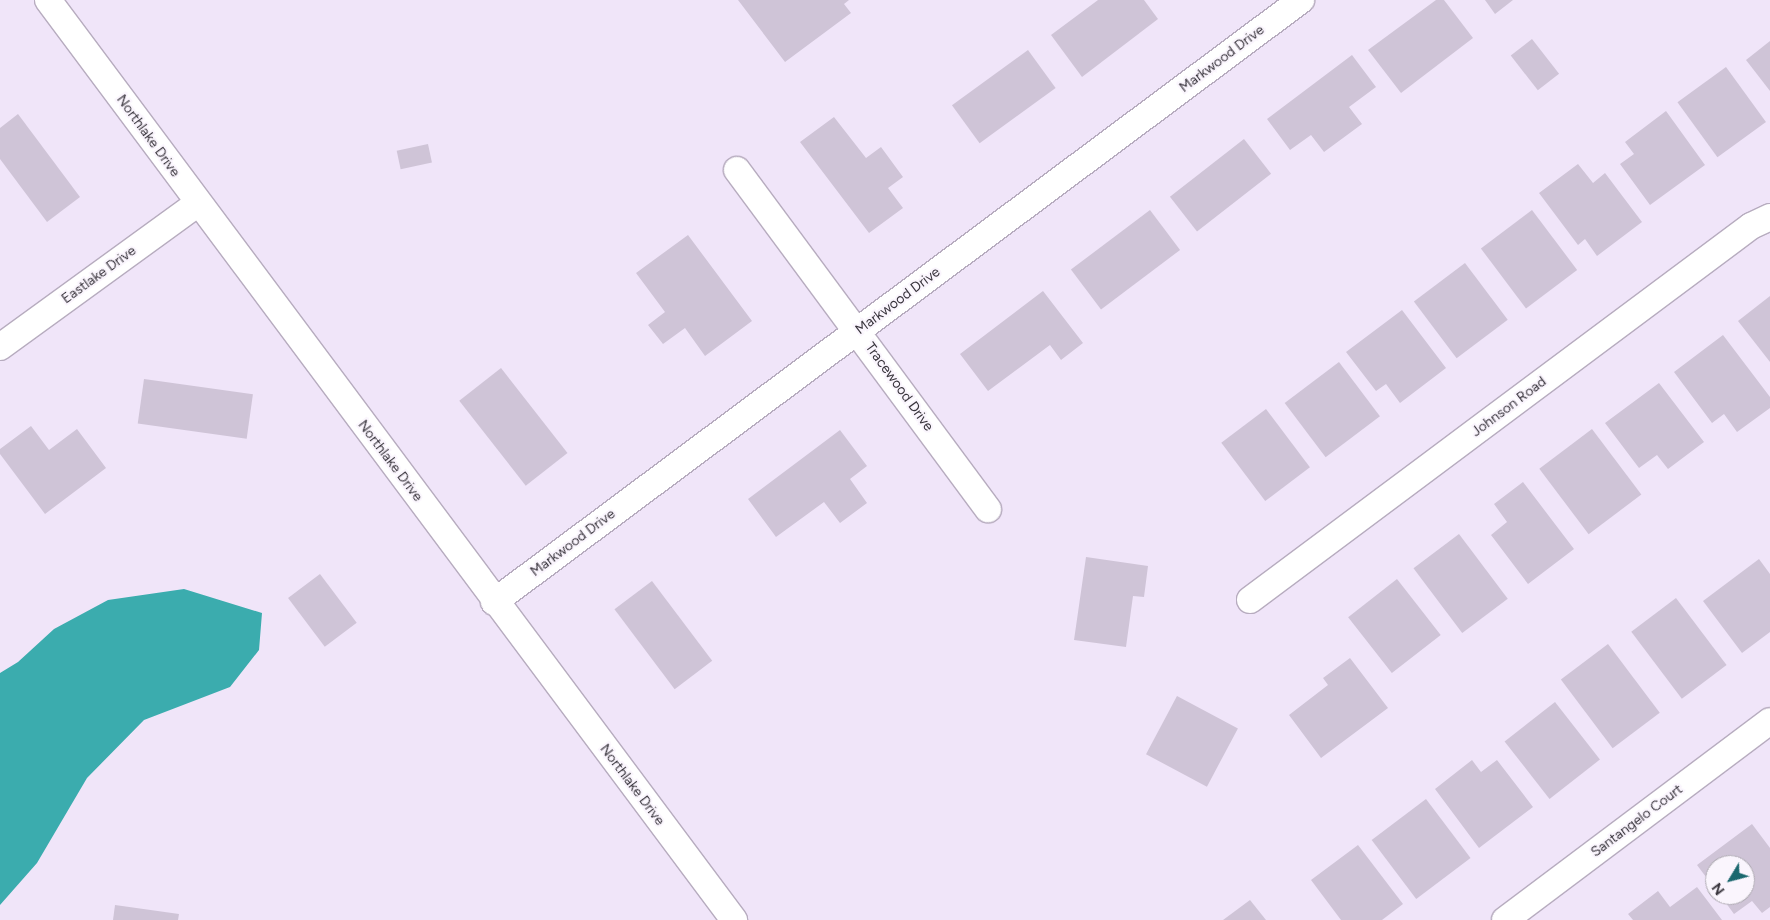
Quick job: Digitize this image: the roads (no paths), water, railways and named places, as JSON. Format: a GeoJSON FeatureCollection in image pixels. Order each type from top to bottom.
{"type":"FeatureCollection","features":[{"type":"Feature","properties":{"kind":"street","name":"Northlake Drive"},"geometry":{"type":"LineString","coordinates":[[48,0],[494,602],[734,920]]}},
{"type":"Feature","properties":{"kind":"street","name":"Markwood Drive"},"geometry":{"type":"LineString","coordinates":[[494,602],[1300,0]]}},
{"type":"Feature","properties":{"kind":"street","name":"Tracewood Drive"},"geometry":{"type":"LineString","coordinates":[[737,170],[988,508]]}},
{"type":"Feature","properties":{"kind":"street","name":"Eastlake Drive"},"geometry":{"type":"LineString","coordinates":[[0,347],[198,203]]}},
{"type":"Feature","properties":{"kind":"street","name":"Johnson Road"},"geometry":{"type":"LineString","coordinates":[[1250,600],[1751,226],[1770,217]]}},
{"type":"Feature","properties":{"kind":"street","name":"Santangelo Court"},"geometry":{"type":"LineString","coordinates":[[1505,920],[1770,721]]}}]}
